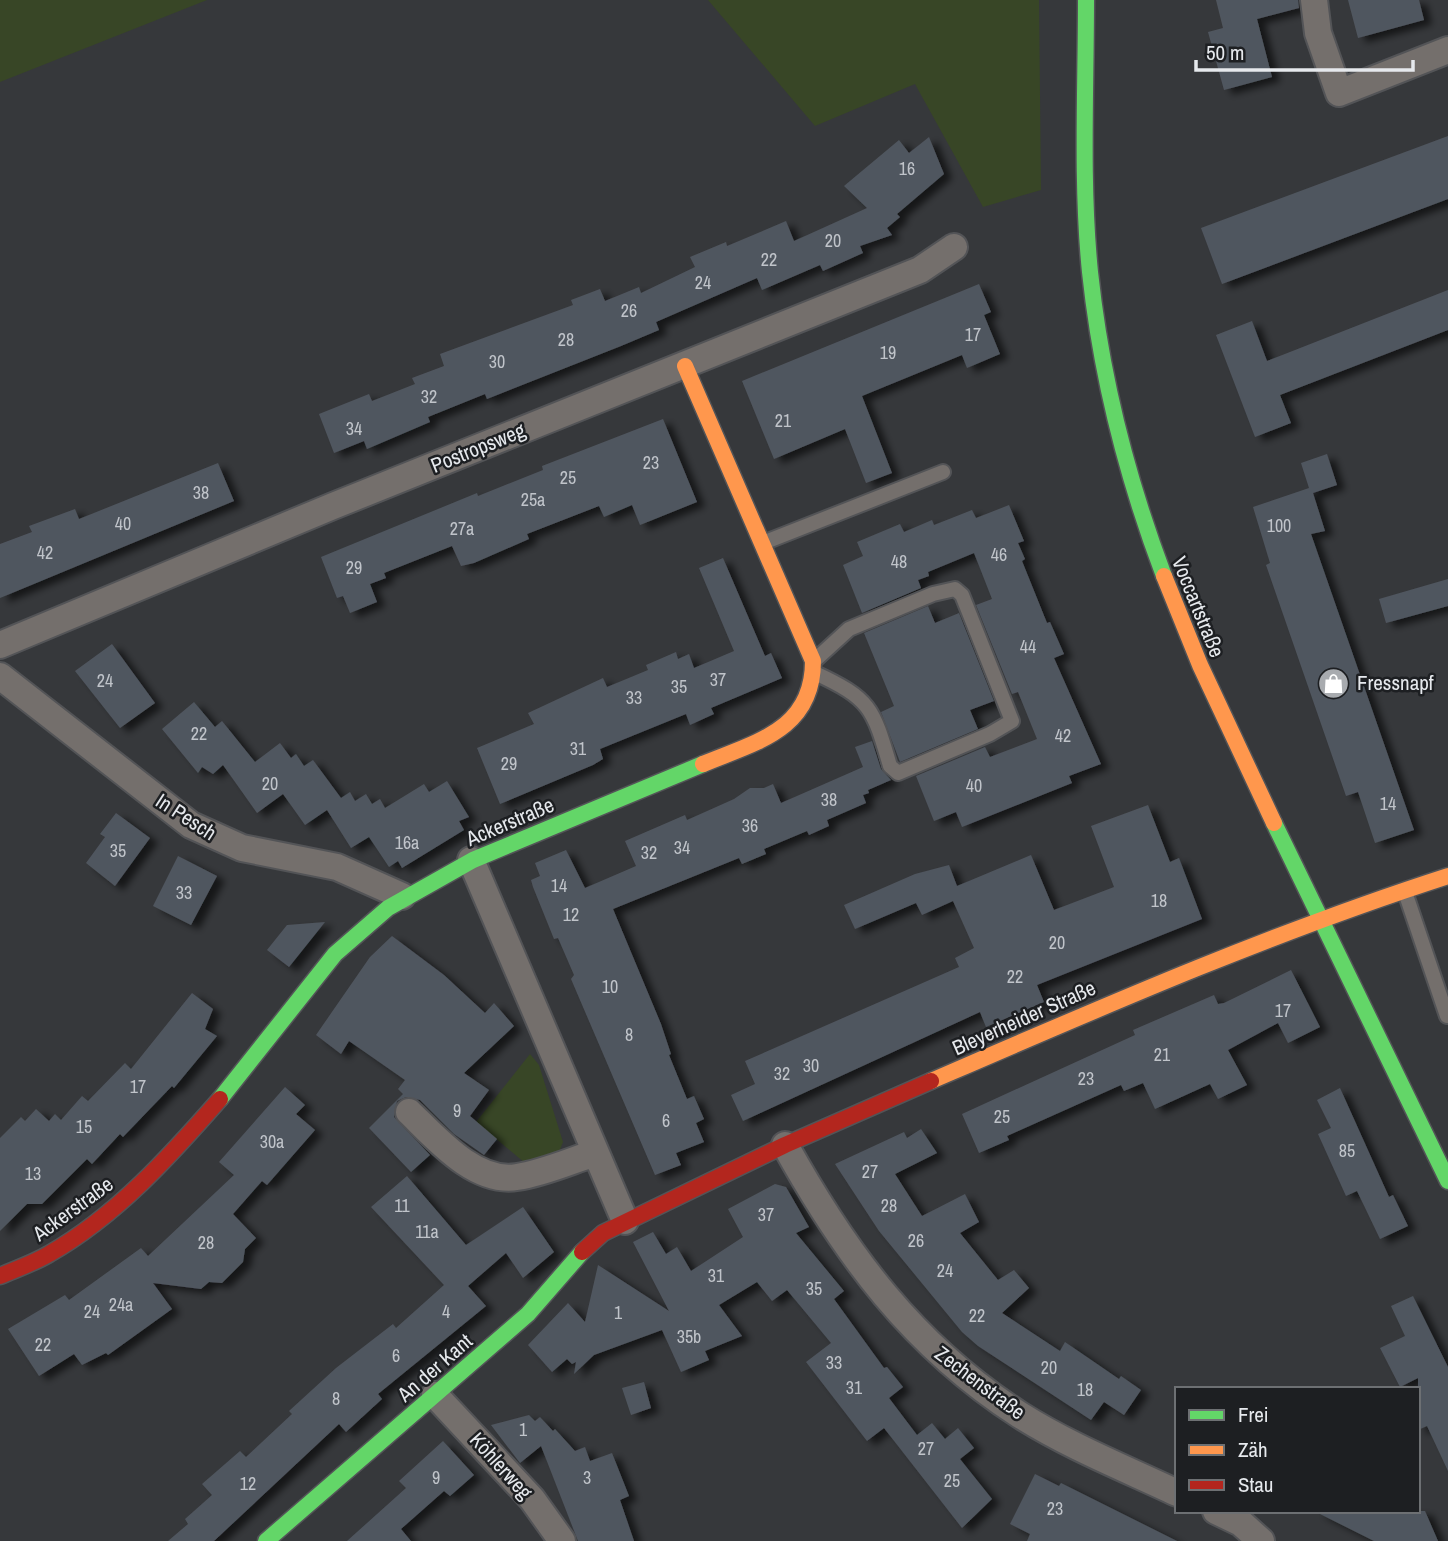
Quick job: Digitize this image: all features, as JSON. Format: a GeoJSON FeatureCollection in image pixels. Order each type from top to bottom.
{"type":"FeatureCollection","features":[{"type":"Feature","properties":{"kind":"street","name":"Voccartstraße"},"geometry":{"type":"LineString","coordinates":[[1086,0],[1083,192],[1090,281],[1116,429],[1154,557],[1180,624],[1448,1181]]}},
{"type":"Feature","properties":{"kind":"street"},"geometry":{"type":"LineString","coordinates":[[1314,0],[1318,33],[1339,93],[1448,50]]}},
{"type":"Feature","properties":{"kind":"street","name":"Postropsweg"},"geometry":{"type":"LineString","coordinates":[[0,645],[333,506],[920,270],[954,247]]}},
{"type":"Feature","properties":{"kind":"street"},"geometry":{"type":"LineString","coordinates":[[685,366],[813,667]]}},
{"type":"Feature","properties":{"kind":"street","name":"Ackerstraße"},"geometry":{"type":"LineString","coordinates":[[0,1276],[27,1267],[124,1200],[168,1157],[335,954],[366,922],[402,897],[471,860],[770,736],[790,723],[803,709],[811,690],[813,667]]}},
{"type":"Feature","properties":{"kind":"street","name":"In Pesch"},"geometry":{"type":"LineString","coordinates":[[0,676],[191,825],[242,848],[337,867],[402,897]]}},
{"type":"Feature","properties":{"kind":"street"},"geometry":{"type":"LineString","coordinates":[[471,860],[545,1028],[625,1221]]}},
{"type":"Feature","properties":{"kind":"street","name":"Bleyerheider Straße"},"geometry":{"type":"LineString","coordinates":[[625,1221],[785,1145],[1163,980],[1320,919],[1448,876]]}},
{"type":"Feature","properties":{"kind":"street"},"geometry":{"type":"LineString","coordinates":[[409,1112],[446,1147],[481,1171],[498,1177],[516,1178],[595,1153]]}},
{"type":"Feature","properties":{"kind":"street","name":"Zechenstraße"},"geometry":{"type":"LineString","coordinates":[[785,1145],[813,1196],[875,1285],[924,1340],[961,1374],[1021,1416],[1175,1492]]}},
{"type":"Feature","properties":{"kind":"street","name":"An der Kant"},"geometry":{"type":"LineString","coordinates":[[266,1541],[528,1314],[587,1246],[625,1221]]}},
{"type":"Feature","properties":{"kind":"street","name":"Köhlerweg"},"geometry":{"type":"LineString","coordinates":[[435,1395],[532,1499],[562,1541]]}},
{"type":"Feature","properties":{"kind":"street"},"geometry":{"type":"LineString","coordinates":[[1220,1513],[1241,1523],[1261,1541]]}},
{"type":"Feature","properties":{"kind":"lane"},"geometry":{"type":"LineString","coordinates":[[761,543],[943,472]]}},
{"type":"Feature","properties":{"kind":"lane"},"geometry":{"type":"LineString","coordinates":[[955,589],[962,595],[1012,721],[990,734],[898,773],[890,766],[867,704],[813,667],[849,629],[933,594],[955,589]]}},
{"type":"Feature","properties":{"kind":"lane"},"geometry":{"type":"LineString","coordinates":[[1404,891],[1447,1016]]}},
{"type":"Feature","properties":{"kind":"lane"},"geometry":{"type":"LineString","coordinates":[[1431,1146],[1448,1138]]}},
{"type":"Feature","properties":{"kind":"green space"},"geometry":{"type":"Polygon","coordinates":[[[0,0],[207,0],[0,82],[0,0]]]}},
{"type":"Feature","properties":{"kind":"green space"},"geometry":{"type":"Polygon","coordinates":[[[708,0],[1039,0],[1041,190],[983,207],[915,84],[815,126],[708,0]]]}},
{"type":"Feature","properties":{"kind":"green space"},"geometry":{"type":"Polygon","coordinates":[[[530,1054],[539,1065],[563,1142],[559,1152],[525,1163],[476,1122],[530,1054]]]}},
{"type":"Feature","properties":{"kind":"building"},"geometry":{"type":"Polygon","coordinates":[[[1216,0],[1298,0],[1299,8],[1257,19],[1272,77],[1224,90],[1208,32],[1223,28],[1216,0]]]}},
{"type":"Feature","properties":{"kind":"building"},"geometry":{"type":"Polygon","coordinates":[[[1348,0],[1419,0],[1424,20],[1358,38],[1348,0]]]}},
{"type":"Feature","properties":{"kind":"building"},"geometry":{"type":"Polygon","coordinates":[[[1448,136],[1448,199],[1222,284],[1201,228],[1448,136]]]}},
{"type":"Feature","properties":{"kind":"building"},"geometry":{"type":"Polygon","coordinates":[[[929,137],[944,174],[897,214],[900,217],[887,228],[892,235],[860,246],[863,253],[823,271],[820,265],[762,290],[757,278],[656,322],[659,330],[621,346],[487,399],[485,394],[428,417],[430,422],[367,449],[364,441],[334,453],[319,414],[369,394],[372,401],[415,384],[412,378],[444,366],[440,354],[573,305],[571,300],[600,289],[605,301],[639,287],[641,293],[695,267],[690,257],[726,242],[727,246],[786,221],[794,241],[867,208],[844,186],[899,140],[909,153],[929,137]]]}},
{"type":"Feature","properties":{"kind":"building"},"geometry":{"type":"Polygon","coordinates":[[[979,284],[991,312],[984,315],[1000,354],[967,368],[962,355],[862,396],[892,473],[866,483],[845,429],[774,459],[742,381],[979,284]]]}},
{"type":"Feature","properties":{"kind":"building"},"geometry":{"type":"Polygon","coordinates":[[[1448,290],[1448,330],[1280,395],[1291,423],[1255,437],[1216,335],[1252,321],[1267,361],[1448,290]]]}},
{"type":"Feature","properties":{"kind":"building"},"geometry":{"type":"Polygon","coordinates":[[[663,419],[697,502],[640,525],[632,505],[604,517],[599,506],[527,534],[529,539],[474,563],[461,566],[452,546],[384,573],[386,578],[370,584],[377,602],[350,613],[343,596],[337,598],[321,557],[477,493],[478,496],[543,470],[542,466],[663,419]]]}},
{"type":"Feature","properties":{"kind":"building"},"geometry":{"type":"Polygon","coordinates":[[[1327,454],[1337,485],[1313,493],[1325,531],[1311,534],[1414,830],[1375,843],[1358,792],[1346,796],[1266,565],[1270,563],[1253,507],[1309,488],[1301,463],[1327,454]]]}},
{"type":"Feature","properties":{"kind":"building"},"geometry":{"type":"Polygon","coordinates":[[[218,463],[234,501],[0,598],[0,544],[32,532],[29,526],[75,509],[79,519],[218,463]]]}},
{"type":"Feature","properties":{"kind":"building"},"geometry":{"type":"Polygon","coordinates":[[[1009,505],[1024,541],[1018,543],[1025,559],[1022,561],[1047,623],[1050,622],[1064,654],[1054,658],[1101,764],[1069,776],[1072,783],[962,827],[956,812],[934,821],[916,776],[985,747],[990,757],[1037,739],[1018,692],[1012,694],[976,605],[992,599],[974,553],[928,572],[929,576],[918,580],[921,588],[862,613],[843,565],[863,556],[857,542],[900,524],[904,532],[932,520],[934,525],[972,510],[976,518],[1009,505]]]}},
{"type":"Feature","properties":{"kind":"building"},"geometry":{"type":"Polygon","coordinates":[[[723,558],[765,656],[771,653],[782,678],[711,708],[714,714],[690,725],[686,714],[600,749],[603,759],[593,765],[500,804],[477,748],[534,724],[528,713],[603,678],[607,687],[648,670],[646,665],[676,652],[678,659],[689,654],[694,668],[734,651],[699,568],[723,558]]]}},
{"type":"Feature","properties":{"kind":"building"},"geometry":{"type":"Polygon","coordinates":[[[1448,579],[1448,606],[1386,623],[1379,599],[1448,579]]]}},
{"type":"Feature","properties":{"kind":"building"},"geometry":{"type":"Polygon","coordinates":[[[928,606],[935,623],[959,613],[994,701],[970,710],[978,729],[900,762],[881,712],[894,706],[864,633],[928,606]]]}},
{"type":"Feature","properties":{"kind":"building"},"geometry":{"type":"Polygon","coordinates":[[[112,644],[155,703],[120,728],[75,671],[112,644]]]}},
{"type":"Feature","properties":{"kind":"building"},"geometry":{"type":"Polygon","coordinates":[[[194,702],[215,727],[222,721],[255,762],[280,743],[291,758],[296,754],[304,766],[313,760],[341,798],[350,792],[355,801],[366,794],[372,804],[380,799],[385,808],[424,784],[429,792],[447,781],[469,817],[459,821],[464,830],[402,868],[398,861],[389,867],[369,837],[351,848],[327,810],[305,825],[283,794],[257,813],[223,765],[213,774],[202,767],[198,773],[162,729],[194,702]]]}},
{"type":"Feature","properties":{"kind":"building"},"geometry":{"type":"Polygon","coordinates":[[[872,741],[881,769],[891,780],[868,790],[869,793],[863,795],[866,803],[827,820],[829,826],[809,835],[807,831],[764,849],[766,854],[742,864],[739,858],[613,909],[661,1024],[671,1054],[669,1055],[687,1099],[694,1096],[704,1119],[696,1123],[704,1142],[676,1153],[681,1165],[655,1175],[571,979],[574,975],[558,938],[554,939],[533,887],[531,880],[540,876],[535,863],[566,850],[585,888],[636,866],[625,841],[685,815],[687,820],[734,799],[750,788],[764,788],[773,784],[781,803],[863,767],[855,747],[872,741]]]}},
{"type":"Feature","properties":{"kind":"building"},"geometry":{"type":"Polygon","coordinates":[[[1148,805],[1170,862],[1179,858],[1202,919],[1037,985],[1044,1002],[986,1027],[980,1012],[743,1121],[731,1095],[755,1084],[745,1061],[959,967],[955,958],[974,948],[953,901],[922,915],[916,903],[855,929],[844,905],[915,874],[949,865],[957,886],[1031,855],[1054,910],[1114,887],[1091,826],[1148,805]]]}},
{"type":"Feature","properties":{"kind":"building"},"geometry":{"type":"Polygon","coordinates":[[[116,813],[150,838],[115,886],[86,863],[105,837],[100,834],[116,813]]]}},
{"type":"Feature","properties":{"kind":"building"},"geometry":{"type":"Polygon","coordinates":[[[178,856],[217,876],[191,925],[153,906],[178,856]]]}},
{"type":"Feature","properties":{"kind":"building"},"geometry":{"type":"Polygon","coordinates":[[[325,922],[289,967],[267,950],[287,925],[325,922]]]}},
{"type":"Feature","properties":{"kind":"building"},"geometry":{"type":"Polygon","coordinates":[[[392,936],[444,975],[485,1013],[494,1003],[514,1026],[464,1073],[489,1090],[470,1116],[497,1139],[484,1155],[454,1134],[420,1100],[406,1097],[397,1101],[394,1117],[430,1155],[411,1172],[369,1128],[403,1094],[398,1089],[405,1080],[349,1041],[341,1054],[316,1035],[370,957],[392,936]]]}},
{"type":"Feature","properties":{"kind":"building"},"geometry":{"type":"Polygon","coordinates":[[[1291,970],[1320,1027],[1288,1043],[1278,1023],[1228,1050],[1247,1085],[1218,1099],[1210,1084],[1155,1109],[1143,1083],[1124,1091],[1121,1085],[1007,1136],[1009,1140],[979,1153],[962,1114],[1135,1035],[1133,1030],[1214,995],[1218,1004],[1224,1003],[1291,970]]]}},
{"type":"Feature","properties":{"kind":"building"},"geometry":{"type":"Polygon","coordinates":[[[192,993],[213,1009],[205,1029],[217,1036],[174,1088],[172,1086],[123,1137],[120,1134],[92,1164],[87,1159],[42,1204],[27,1204],[0,1231],[0,1138],[21,1117],[25,1121],[36,1109],[49,1121],[55,1114],[61,1120],[82,1096],[88,1101],[125,1063],[131,1069],[192,993]]]}},
{"type":"Feature","properties":{"kind":"building"},"geometry":{"type":"Polygon","coordinates":[[[285,1087],[305,1105],[296,1114],[315,1130],[267,1185],[262,1181],[233,1214],[256,1238],[245,1249],[243,1262],[222,1283],[209,1282],[201,1289],[153,1283],[172,1309],[108,1355],[106,1353],[82,1365],[74,1354],[39,1376],[8,1329],[65,1295],[69,1300],[141,1248],[148,1256],[234,1175],[219,1162],[285,1087]]]}},
{"type":"Feature","properties":{"kind":"building"},"geometry":{"type":"Polygon","coordinates":[[[1340,1088],[1389,1197],[1393,1195],[1408,1226],[1380,1239],[1357,1191],[1346,1196],[1318,1134],[1331,1128],[1317,1100],[1340,1088]]]}},
{"type":"Feature","properties":{"kind":"building"},"geometry":{"type":"Polygon","coordinates":[[[921,1129],[937,1153],[895,1174],[922,1216],[965,1194],[979,1222],[960,1233],[998,1280],[1014,1270],[1029,1288],[1002,1313],[1060,1351],[1065,1342],[1119,1379],[1121,1376],[1141,1390],[1124,1415],[1104,1402],[1091,1420],[978,1346],[962,1332],[879,1231],[835,1164],[904,1132],[907,1138],[921,1129]]]}},
{"type":"Feature","properties":{"kind":"building"},"geometry":{"type":"Polygon","coordinates":[[[407,1176],[466,1245],[523,1207],[554,1252],[523,1278],[506,1253],[468,1286],[486,1306],[378,1394],[382,1399],[346,1432],[339,1424],[214,1541],[168,1541],[188,1524],[185,1519],[212,1495],[202,1484],[240,1451],[246,1457],[292,1414],[289,1411],[336,1368],[393,1324],[396,1328],[444,1285],[371,1207],[407,1176]]]}},
{"type":"Feature","properties":{"kind":"building"},"geometry":{"type":"Polygon","coordinates":[[[775,1184],[786,1187],[809,1227],[796,1233],[844,1291],[834,1299],[884,1368],[887,1367],[903,1387],[889,1398],[917,1435],[932,1423],[945,1439],[958,1428],[974,1448],[960,1459],[992,1499],[962,1528],[884,1428],[867,1441],[806,1362],[831,1343],[787,1290],[772,1301],[757,1282],[719,1305],[742,1336],[705,1351],[709,1360],[681,1372],[662,1330],[594,1355],[574,1374],[576,1362],[572,1364],[567,1359],[552,1372],[528,1345],[568,1303],[585,1322],[598,1265],[669,1311],[633,1242],[653,1232],[666,1254],[677,1247],[691,1271],[743,1237],[728,1209],[775,1184]]]}},
{"type":"Feature","properties":{"kind":"building"},"geometry":{"type":"Polygon","coordinates":[[[1413,1296],[1448,1367],[1448,1471],[1427,1426],[1420,1429],[1418,1378],[1400,1387],[1380,1348],[1405,1336],[1391,1306],[1413,1296]]]}},
{"type":"Feature","properties":{"kind":"building"},"geometry":{"type":"Polygon","coordinates":[[[644,1382],[651,1408],[631,1415],[622,1388],[644,1382]]]}},
{"type":"Feature","properties":{"kind":"building"},"geometry":{"type":"Polygon","coordinates":[[[529,1415],[535,1421],[540,1417],[575,1451],[585,1447],[590,1461],[612,1453],[629,1496],[620,1500],[634,1541],[578,1541],[541,1446],[520,1463],[491,1425],[529,1415]]]}},
{"type":"Feature","properties":{"kind":"building"},"geometry":{"type":"Polygon","coordinates":[[[443,1441],[474,1475],[450,1496],[444,1491],[401,1529],[411,1541],[347,1541],[406,1488],[399,1481],[443,1441]]]}},
{"type":"Feature","properties":{"kind":"building"},"geometry":{"type":"Polygon","coordinates":[[[1035,1474],[1059,1486],[1061,1483],[1177,1541],[1027,1541],[1030,1534],[1010,1524],[1035,1474]]]}},
{"type":"Feature","properties":{"kind":"building"},"geometry":{"type":"Polygon","coordinates":[[[1425,1511],[1438,1541],[1374,1541],[1318,1513],[1425,1511]]]}},
{"type":"Feature","properties":{"kind":"traffic: fast"},"geometry":{"type":"LineString","coordinates":[[1086,0],[1086,204],[1095,311],[1117,426],[1138,502],[1164,576]]}},
{"type":"Feature","properties":{"kind":"traffic: fast"},"geometry":{"type":"LineString","coordinates":[[220,1099],[335,954],[388,908],[473,860],[703,764]]}},
{"type":"Feature","properties":{"kind":"traffic: fast"},"geometry":{"type":"LineString","coordinates":[[1274,823],[1448,1181]]}},
{"type":"Feature","properties":{"kind":"traffic: fast"},"geometry":{"type":"LineString","coordinates":[[266,1541],[528,1314],[582,1252]]}},
{"type":"Feature","properties":{"kind":"traffic: slow"},"geometry":{"type":"LineString","coordinates":[[685,366],[813,661],[810,684],[803,703],[792,718],[761,740],[703,764]]}},
{"type":"Feature","properties":{"kind":"traffic: slow"},"geometry":{"type":"LineString","coordinates":[[1164,576],[1200,665],[1274,823]]}},
{"type":"Feature","properties":{"kind":"traffic: slow"},"geometry":{"type":"LineString","coordinates":[[931,1081],[1252,946],[1448,876]]}},
{"type":"Feature","properties":{"kind":"traffic: jam"},"geometry":{"type":"LineString","coordinates":[[582,1252],[603,1233],[785,1145],[931,1081]]}},
{"type":"Feature","properties":{"kind":"traffic: jam"},"geometry":{"type":"LineString","coordinates":[[0,1276],[43,1257],[97,1222],[141,1184],[220,1099]]}},
{"type":"Feature","properties":{"kind":"place","name":"Fressnapf"},"geometry":{"type":"Point","coordinates":[1334,683]}}]}
